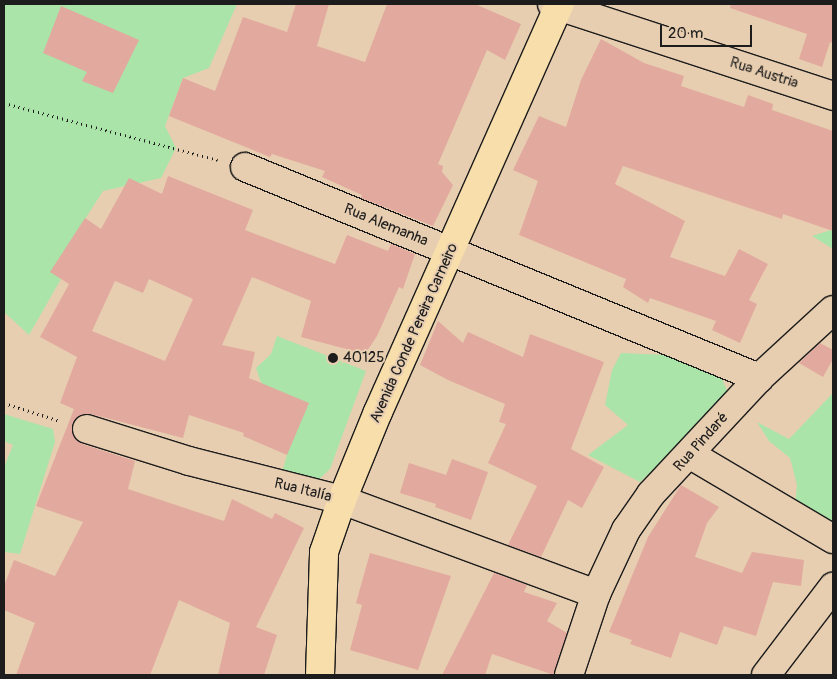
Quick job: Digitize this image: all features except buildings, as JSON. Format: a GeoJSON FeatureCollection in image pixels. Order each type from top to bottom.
{"type":"FeatureCollection","features":[{"type":"Feature","properties":{"kind":"main road","name":"Avenida Conde Pereira Carneiro"},"geometry":{"type":"LineString","coordinates":[[320,675],[324,552],[342,500],[378,412],[452,252],[557,5]]}},
{"type":"Feature","properties":{"kind":"street","name":"Rua Austria"},"geometry":{"type":"LineString","coordinates":[[557,5],[833,96]]}},
{"type":"Feature","properties":{"kind":"street","name":"Rua Alemanha"},"geometry":{"type":"LineString","coordinates":[[245,167],[759,378]]}},
{"type":"Feature","properties":{"kind":"street","name":"Rua Pindaré"},"geometry":{"type":"LineString","coordinates":[[569,675],[596,594],[626,530],[652,494],[691,455],[759,378],[833,310]]}},
{"type":"Feature","properties":{"kind":"street","name":"Rua Italía"},"geometry":{"type":"LineString","coordinates":[[86,429],[190,461],[342,500],[596,594]]}},
{"type":"Feature","properties":{"kind":"street"},"geometry":{"type":"LineString","coordinates":[[691,455],[833,539]]}},
{"type":"Feature","properties":{"kind":"street"},"geometry":{"type":"LineString","coordinates":[[766,675],[833,587]]}},
{"type":"Feature","properties":{"kind":"path"},"geometry":{"type":"LineString","coordinates":[[4,103],[245,167]]}},
{"type":"Feature","properties":{"kind":"path"},"geometry":{"type":"LineString","coordinates":[[4,403],[86,429]]}},
{"type":"Feature","properties":{"kind":"green space"},"geometry":{"type":"Polygon","coordinates":[[[4,4],[237,4],[209,68],[183,78],[165,126],[176,148],[161,178],[103,191],[51,272],[61,279],[29,335],[4,312],[4,4]]]}},
{"type":"Feature","properties":{"kind":"green space"},"geometry":{"type":"Polygon","coordinates":[[[833,231],[833,249],[812,236],[833,231]]]}},
{"type":"Feature","properties":{"kind":"green space"},"geometry":{"type":"Polygon","coordinates":[[[277,336],[366,371],[330,469],[314,484],[281,475],[287,455],[256,368],[271,354],[277,336]]]}},
{"type":"Feature","properties":{"kind":"green space"},"geometry":{"type":"Polygon","coordinates":[[[621,353],[712,357],[730,397],[640,482],[588,455],[628,425],[605,405],[612,370],[621,353]]]}},
{"type":"Feature","properties":{"kind":"green space"},"geometry":{"type":"Polygon","coordinates":[[[833,393],[833,535],[794,514],[797,485],[790,458],[769,441],[757,422],[789,439],[833,393]]]}},
{"type":"Feature","properties":{"kind":"green space"},"geometry":{"type":"Polygon","coordinates":[[[4,414],[53,429],[55,442],[20,554],[4,552],[4,467],[13,445],[4,441],[4,414]]]}},
{"type":"Feature","properties":{"kind":"place","name":"40125"},"geometry":{"type":"Point","coordinates":[333,358]}}]}
